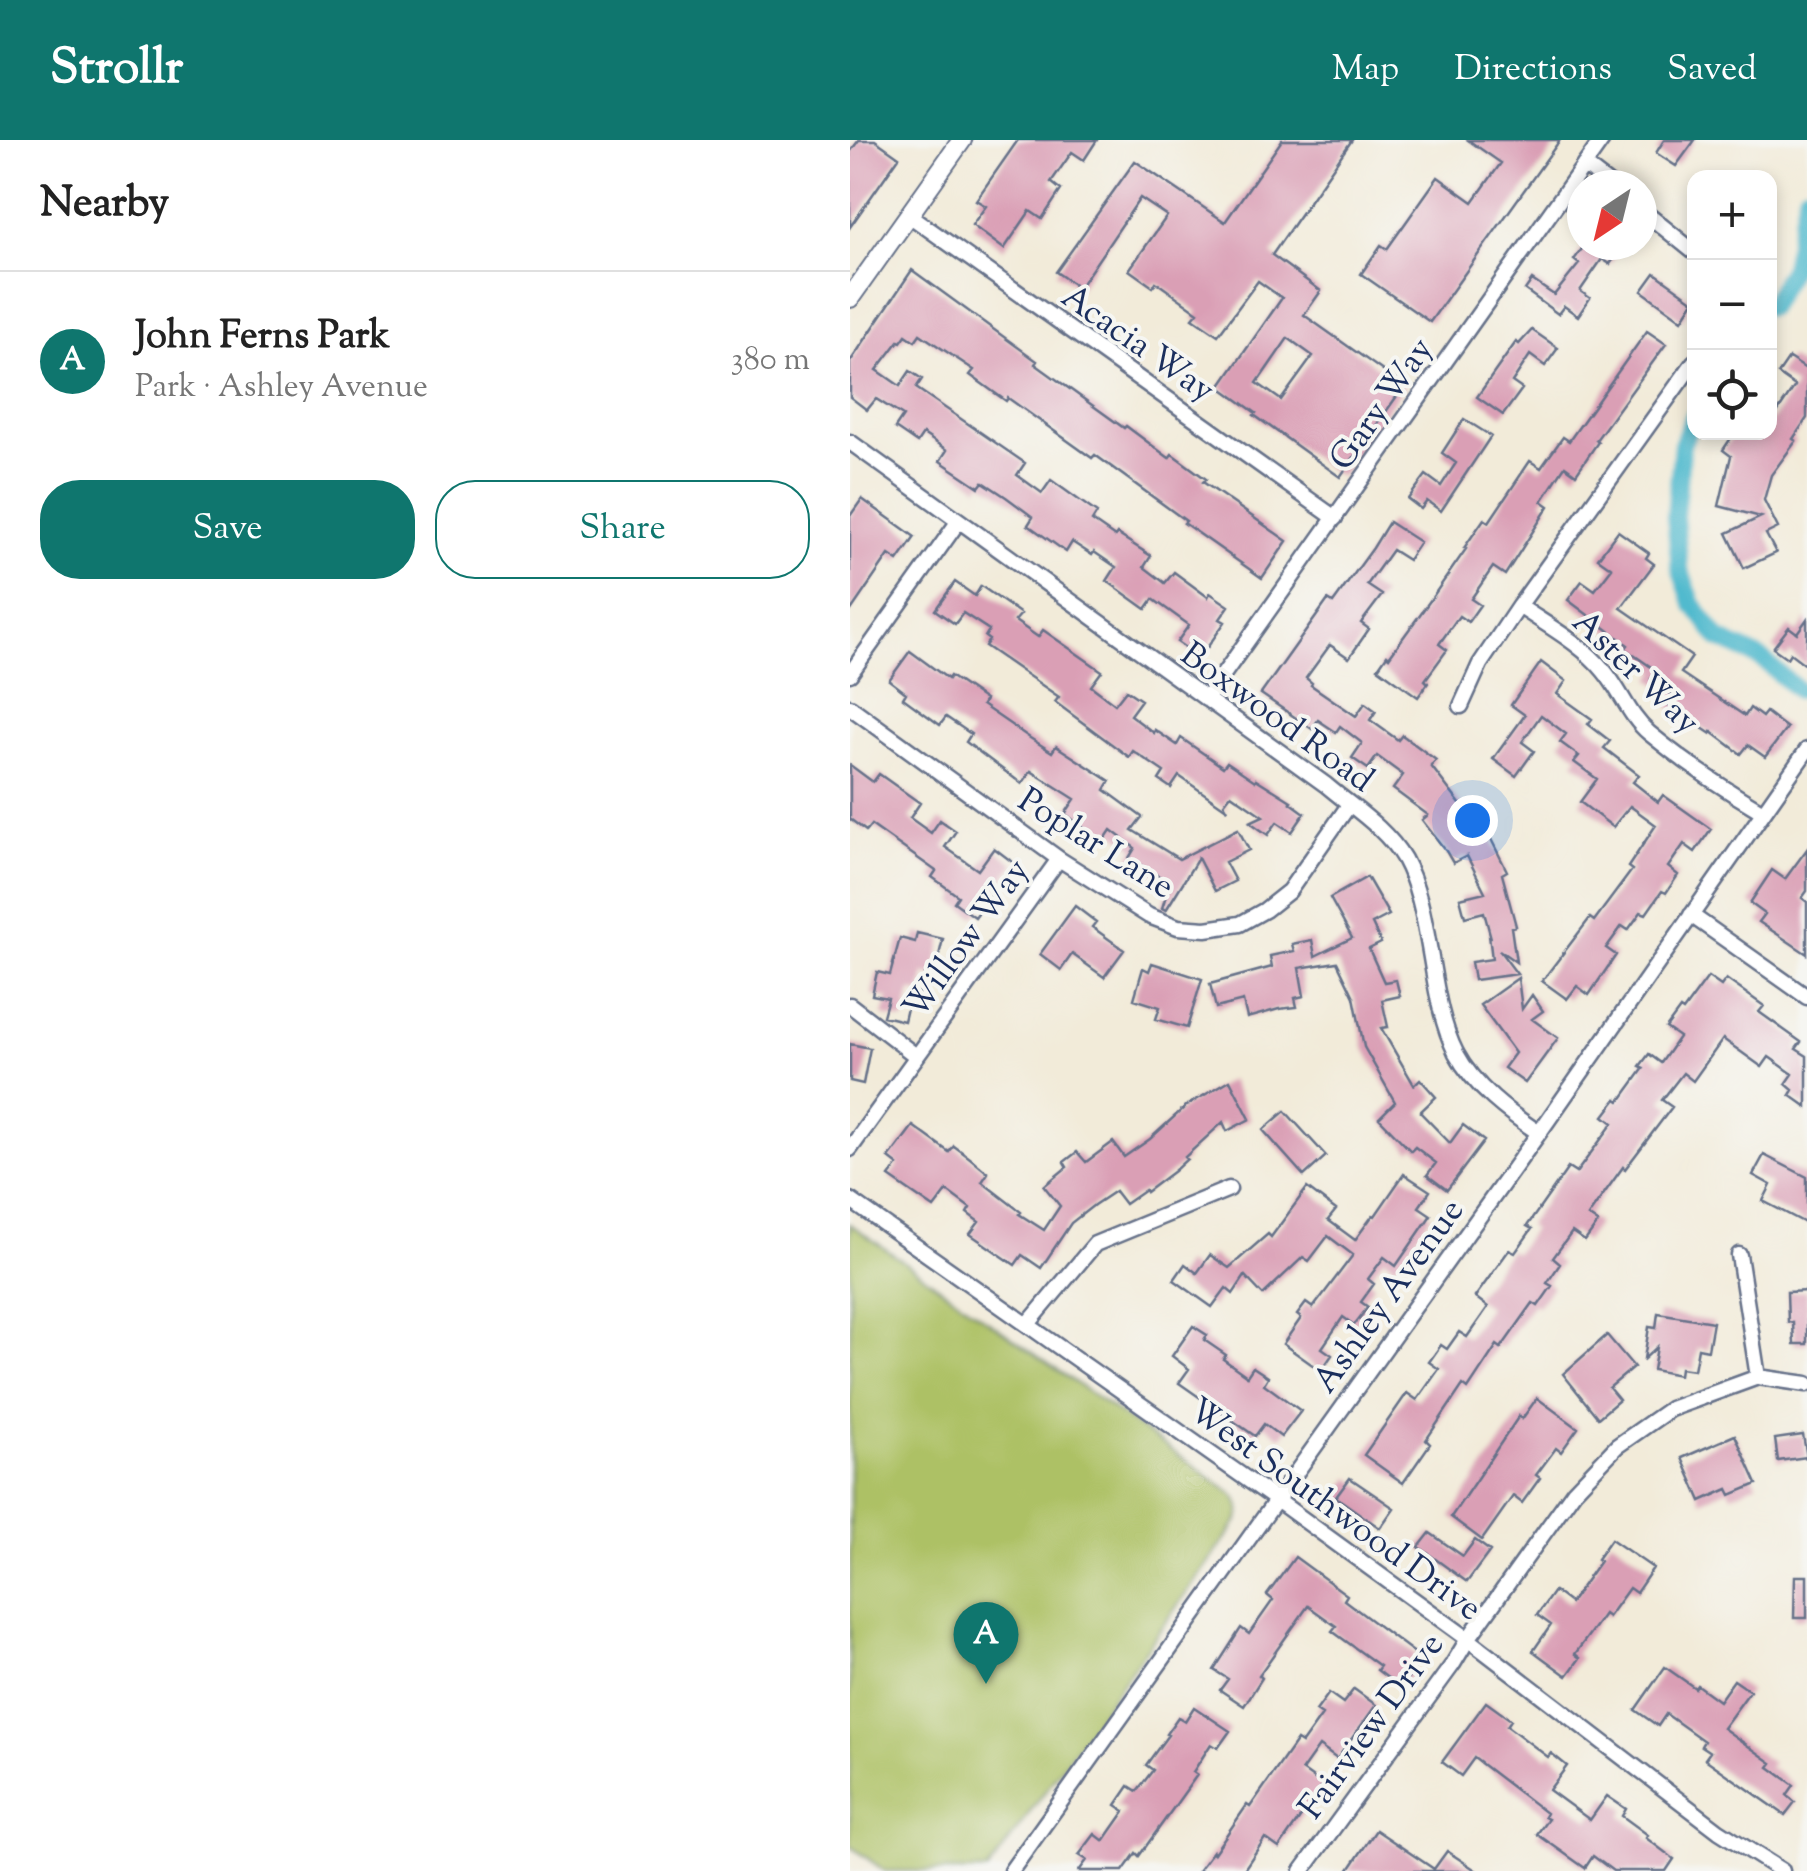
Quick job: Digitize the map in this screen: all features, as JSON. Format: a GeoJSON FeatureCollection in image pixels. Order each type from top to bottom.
{"type":"FeatureCollection","features":[{"type":"Feature","properties":{"kind":"street"},"geometry":{"type":"LineString","coordinates":[[850,298],[962,140]]}},
{"type":"Feature","properties":{"kind":"street","name":"Gary Way"},"geometry":{"type":"LineString","coordinates":[[1206,699],[1602,140]]}},
{"type":"Feature","properties":{"kind":"street"},"geometry":{"type":"LineString","coordinates":[[1584,165],[1590,170]]}},
{"type":"Feature","properties":{"kind":"street","name":"Acacia Way"},"geometry":{"type":"LineString","coordinates":[[909,215],[1335,518]]}},
{"type":"Feature","properties":{"kind":"street"},"geometry":{"type":"LineString","coordinates":[[1657,222],[1687,246]]}},
{"type":"Feature","properties":{"kind":"street"},"geometry":{"type":"LineString","coordinates":[[1461,706],[1480,664],[1519,606],[1687,372]]}},
{"type":"Feature","properties":{"kind":"street","name":"Boxwood Road"},"geometry":{"type":"LineString","coordinates":[[850,442],[1326,785],[1390,838],[1414,880],[1440,1008],[1456,1054],[1491,1096],[1539,1133]]}},
{"type":"Feature","properties":{"kind":"street"},"geometry":{"type":"LineString","coordinates":[[850,674],[958,522]]}},
{"type":"Feature","properties":{"kind":"street","name":"Aster Way"},"geometry":{"type":"LineString","coordinates":[[1519,606],[1586,653],[1606,672],[1647,732],[1763,812]]}},
{"type":"Feature","properties":{"kind":"street","name":"Poplar Lane"},"geometry":{"type":"LineString","coordinates":[[850,707],[1059,859],[1149,916],[1178,927],[1206,929],[1240,924],[1264,910],[1289,891],[1350,805]]}},
{"type":"Feature","properties":{"kind":"street","name":"Ashley Avenue"},"geometry":{"type":"LineString","coordinates":[[1010,1871],[1539,1133],[1807,750]]}},
{"type":"Feature","properties":{"kind":"street","name":"Willow Way"},"geometry":{"type":"LineString","coordinates":[[850,1150],[1059,859]]}},
{"type":"Feature","properties":{"kind":"street"},"geometry":{"type":"LineString","coordinates":[[1691,915],[1807,997]]}},
{"type":"Feature","properties":{"kind":"street"},"geometry":{"type":"LineString","coordinates":[[850,1005],[916,1056]]}},
{"type":"Feature","properties":{"kind":"street"},"geometry":{"type":"LineString","coordinates":[[1028,1324],[1095,1244],[1229,1188]]}},
{"type":"Feature","properties":{"kind":"street","name":"West Southwood Drive"},"geometry":{"type":"LineString","coordinates":[[850,1200],[1278,1500],[1719,1830],[1782,1871]]}},
{"type":"Feature","properties":{"kind":"street"},"geometry":{"type":"LineString","coordinates":[[1739,1256],[1758,1378]]}},
{"type":"Feature","properties":{"kind":"street","name":"Fairview Drive"},"geometry":{"type":"LineString","coordinates":[[1302,1871],[1574,1490],[1618,1446],[1670,1409],[1758,1378],[1807,1384]]}},
{"type":"Feature","properties":{"kind":"green space"},"geometry":{"type":"Polygon","coordinates":[[[850,1224],[1232,1493],[1240,1506],[1238,1521],[988,1871],[885,1871],[850,1846],[850,1224]]]}},
{"type":"Feature","properties":{"kind":"building"},"geometry":{"type":"Polygon","coordinates":[[[859,140],[875,140],[899,157],[850,227],[850,152],[859,140]]]}},
{"type":"Feature","properties":{"kind":"building"},"geometry":{"type":"Polygon","coordinates":[[[1018,140],[1097,140],[1084,160],[1072,152],[1051,182],[1061,190],[1042,219],[1030,211],[1004,249],[972,225],[986,206],[976,200],[1018,140]]]}},
{"type":"Feature","properties":{"kind":"building"},"geometry":{"type":"Polygon","coordinates":[[[1282,140],[1352,140],[1272,255],[1321,291],[1304,315],[1404,386],[1340,477],[1220,387],[1282,298],[1258,281],[1218,335],[1193,318],[1198,312],[1156,282],[1153,287],[1129,270],[1167,216],[1140,198],[1079,288],[1056,272],[1135,161],[1225,222],[1282,140]],[[1288,338],[1257,383],[1281,400],[1313,356],[1288,338]]]}},
{"type":"Feature","properties":{"kind":"building"},"geometry":{"type":"Polygon","coordinates":[[[1468,140],[1560,140],[1430,322],[1361,274],[1381,245],[1387,249],[1438,177],[1473,202],[1501,163],[1468,140]]]}},
{"type":"Feature","properties":{"kind":"building"},"geometry":{"type":"Polygon","coordinates":[[[1664,140],[1695,140],[1676,166],[1656,153],[1664,140]]]}},
{"type":"Feature","properties":{"kind":"building"},"geometry":{"type":"Polygon","coordinates":[[[1574,260],[1601,260],[1580,291],[1590,298],[1578,316],[1564,306],[1558,314],[1525,290],[1532,280],[1554,295],[1579,264],[1574,260]]]}},
{"type":"Feature","properties":{"kind":"building"},"geometry":{"type":"Polygon","coordinates":[[[912,270],[1037,361],[1035,364],[1169,458],[1172,454],[1206,479],[1203,482],[1287,541],[1262,578],[1095,455],[1092,458],[1008,398],[1006,401],[970,375],[974,370],[920,334],[915,341],[906,335],[877,370],[900,386],[910,371],[922,379],[916,388],[1025,463],[1017,475],[1042,493],[1051,480],[1097,513],[1092,521],[1151,556],[1144,567],[1165,583],[1174,572],[1208,597],[1210,593],[1229,606],[1220,619],[1225,622],[1200,658],[1177,642],[1189,625],[1153,599],[1146,609],[1107,581],[1116,567],[1072,542],[1066,552],[1028,525],[1033,517],[1006,497],[983,482],[979,487],[940,461],[947,450],[923,434],[917,443],[895,428],[903,416],[876,399],[867,410],[850,397],[850,362],[912,270]]]}},
{"type":"Feature","properties":{"kind":"building"},"geometry":{"type":"Polygon","coordinates":[[[1655,273],[1687,296],[1687,312],[1682,320],[1642,291],[1655,273]]]}},
{"type":"Feature","properties":{"kind":"building"},"geometry":{"type":"Polygon","coordinates":[[[1532,330],[1558,348],[1545,366],[1530,355],[1512,382],[1522,389],[1503,415],[1477,397],[1516,342],[1519,344],[1532,330]]]}},
{"type":"Feature","properties":{"kind":"building"},"geometry":{"type":"Polygon","coordinates":[[[1647,331],[1666,344],[1576,474],[1565,466],[1542,501],[1549,506],[1505,575],[1493,567],[1471,599],[1480,605],[1468,622],[1459,616],[1439,644],[1447,650],[1418,697],[1378,668],[1429,602],[1484,519],[1489,522],[1530,461],[1541,468],[1563,437],[1569,441],[1647,331]]]}},
{"type":"Feature","properties":{"kind":"building"},"geometry":{"type":"Polygon","coordinates":[[[1789,358],[1807,367],[1807,418],[1771,475],[1764,500],[1778,528],[1766,534],[1776,553],[1744,568],[1727,533],[1761,517],[1719,506],[1731,456],[1723,450],[1730,440],[1777,440],[1777,413],[1795,386],[1778,374],[1789,358]]]}},
{"type":"Feature","properties":{"kind":"building"},"geometry":{"type":"Polygon","coordinates":[[[1464,419],[1491,436],[1441,511],[1427,501],[1421,509],[1408,499],[1426,475],[1441,486],[1456,463],[1442,453],[1464,419]]]}},
{"type":"Feature","properties":{"kind":"building"},"geometry":{"type":"Polygon","coordinates":[[[862,499],[915,537],[898,561],[889,555],[850,612],[850,516],[862,499]]]}},
{"type":"Feature","properties":{"kind":"building"},"geometry":{"type":"Polygon","coordinates":[[[1389,522],[1420,542],[1408,560],[1392,550],[1367,585],[1382,595],[1361,623],[1369,629],[1349,658],[1330,645],[1306,678],[1356,716],[1365,703],[1376,711],[1370,720],[1398,740],[1402,735],[1436,760],[1431,766],[1480,830],[1485,827],[1507,871],[1502,874],[1516,926],[1511,927],[1516,962],[1499,950],[1517,974],[1474,980],[1471,962],[1492,959],[1489,935],[1491,938],[1484,912],[1465,917],[1460,898],[1485,892],[1467,856],[1453,863],[1422,820],[1428,815],[1393,789],[1403,775],[1377,756],[1368,769],[1352,758],[1362,743],[1340,726],[1336,732],[1318,720],[1312,729],[1261,694],[1328,600],[1333,603],[1389,522]]]}},
{"type":"Feature","properties":{"kind":"building"},"geometry":{"type":"Polygon","coordinates":[[[1618,531],[1649,553],[1646,558],[1654,564],[1621,608],[1692,657],[1681,673],[1745,716],[1750,708],[1762,717],[1766,712],[1787,728],[1765,757],[1748,745],[1741,754],[1666,704],[1672,695],[1651,679],[1657,671],[1568,600],[1582,581],[1595,590],[1612,568],[1598,558],[1618,531]]]}},
{"type":"Feature","properties":{"kind":"building"},"geometry":{"type":"Polygon","coordinates":[[[955,582],[975,596],[981,586],[1021,614],[1015,621],[1038,637],[1043,630],[1102,671],[1091,686],[1115,704],[1126,690],[1141,700],[1130,715],[1154,733],[1155,730],[1177,745],[1181,738],[1223,767],[1227,762],[1291,801],[1305,813],[1292,832],[1277,822],[1268,835],[1250,822],[1263,816],[1231,794],[1224,803],[1228,810],[1179,776],[1171,788],[1159,780],[1164,772],[1133,751],[1129,757],[1055,702],[1059,697],[985,646],[989,630],[963,613],[955,624],[935,610],[955,582]]]}},
{"type":"Feature","properties":{"kind":"building"},"geometry":{"type":"Polygon","coordinates":[[[1807,619],[1807,666],[1790,653],[1787,658],[1773,648],[1789,627],[1797,633],[1807,619]]]}},
{"type":"Feature","properties":{"kind":"building"},"geometry":{"type":"Polygon","coordinates":[[[910,651],[985,700],[982,705],[1030,738],[1052,752],[1056,746],[1110,781],[1105,790],[1142,817],[1132,830],[1179,859],[1238,829],[1249,850],[1225,862],[1235,881],[1215,891],[1198,858],[1166,910],[1162,908],[1170,883],[1129,858],[1135,848],[1111,830],[1103,842],[1065,814],[1075,799],[1031,771],[1022,784],[966,742],[971,734],[946,717],[940,725],[903,698],[906,693],[889,680],[910,651]]]}},
{"type":"Feature","properties":{"kind":"building"},"geometry":{"type":"Polygon","coordinates":[[[1541,662],[1566,681],[1557,694],[1592,719],[1588,724],[1610,741],[1604,748],[1639,775],[1633,782],[1658,802],[1663,795],[1711,829],[1695,852],[1684,844],[1668,867],[1678,875],[1666,893],[1662,891],[1646,914],[1641,912],[1628,930],[1622,926],[1606,948],[1616,955],[1589,995],[1577,986],[1567,999],[1542,981],[1632,870],[1628,867],[1656,825],[1630,806],[1613,827],[1580,802],[1597,779],[1574,762],[1579,756],[1560,742],[1566,734],[1541,715],[1522,742],[1534,751],[1516,776],[1493,759],[1525,715],[1511,705],[1541,662]]]}},
{"type":"Feature","properties":{"kind":"building"},"geometry":{"type":"Polygon","coordinates":[[[850,765],[873,782],[879,774],[920,803],[910,818],[931,833],[940,820],[956,831],[945,847],[978,870],[994,848],[1015,864],[975,917],[954,902],[958,896],[932,877],[936,871],[871,825],[866,831],[850,819],[850,765]]]}},
{"type":"Feature","properties":{"kind":"building"},"geometry":{"type":"Polygon","coordinates":[[[1807,849],[1807,891],[1802,898],[1807,902],[1807,954],[1759,922],[1765,914],[1750,903],[1772,870],[1785,879],[1807,849]]]}},
{"type":"Feature","properties":{"kind":"building"},"geometry":{"type":"Polygon","coordinates":[[[1367,877],[1389,915],[1372,924],[1381,943],[1369,949],[1384,982],[1396,980],[1400,996],[1382,1000],[1388,1027],[1381,1028],[1414,1085],[1420,1079],[1436,1097],[1420,1112],[1450,1143],[1463,1125],[1484,1141],[1447,1190],[1427,1175],[1436,1163],[1415,1147],[1411,1151],[1379,1118],[1395,1102],[1364,1047],[1354,997],[1337,962],[1299,968],[1304,996],[1295,998],[1297,1007],[1247,1018],[1243,1001],[1216,1008],[1210,984],[1272,967],[1270,956],[1294,951],[1292,944],[1312,940],[1315,956],[1352,938],[1330,898],[1367,877]]]}},
{"type":"Feature","properties":{"kind":"building"},"geometry":{"type":"Polygon","coordinates":[[[1075,906],[1096,922],[1092,927],[1124,950],[1104,977],[1072,954],[1061,970],[1040,954],[1075,906]]]}},
{"type":"Feature","properties":{"kind":"building"},"geometry":{"type":"Polygon","coordinates":[[[917,933],[943,939],[934,976],[925,974],[921,993],[911,991],[904,1021],[883,1016],[888,998],[872,995],[877,972],[890,975],[900,938],[915,942],[917,933]]]}},
{"type":"Feature","properties":{"kind":"building"},"geometry":{"type":"Polygon","coordinates":[[[1152,963],[1202,979],[1187,1028],[1156,1019],[1160,1007],[1134,999],[1143,968],[1149,971],[1152,963]]]}},
{"type":"Feature","properties":{"kind":"building"},"geometry":{"type":"Polygon","coordinates":[[[1708,977],[1721,986],[1726,979],[1764,1006],[1759,1012],[1801,1042],[1796,1049],[1807,1056],[1807,1107],[1790,1095],[1793,1090],[1786,1084],[1793,1074],[1769,1057],[1762,1067],[1723,1039],[1693,1081],[1683,1073],[1662,1100],[1672,1107],[1588,1216],[1598,1223],[1585,1241],[1572,1232],[1553,1258],[1560,1264],[1547,1283],[1552,1286],[1538,1306],[1533,1303],[1501,1348],[1497,1345],[1468,1389],[1463,1385],[1403,1483],[1364,1455],[1407,1393],[1417,1400],[1439,1369],[1429,1362],[1441,1345],[1447,1349],[1459,1332],[1467,1337],[1488,1307],[1475,1297],[1509,1250],[1515,1253],[1532,1229],[1527,1226],[1568,1168],[1576,1173],[1613,1123],[1604,1116],[1644,1068],[1640,1066],[1649,1054],[1661,1063],[1679,1037],[1666,1028],[1708,977]]]}},
{"type":"Feature","properties":{"kind":"building"},"geometry":{"type":"Polygon","coordinates":[[[1518,978],[1522,1009],[1532,995],[1543,1011],[1532,1019],[1558,1038],[1525,1083],[1504,1068],[1515,1053],[1480,1005],[1518,978]]]}},
{"type":"Feature","properties":{"kind":"building"},"geometry":{"type":"Polygon","coordinates":[[[850,1044],[870,1048],[863,1084],[850,1081],[850,1044]]]}},
{"type":"Feature","properties":{"kind":"building"},"geometry":{"type":"Polygon","coordinates":[[[1230,1080],[1250,1119],[1227,1131],[1223,1122],[1174,1171],[1125,1204],[1115,1191],[1094,1205],[1071,1223],[1041,1268],[1022,1255],[1015,1265],[970,1234],[979,1222],[967,1213],[970,1208],[947,1191],[934,1208],[889,1177],[898,1165],[889,1158],[913,1126],[949,1152],[954,1146],[970,1158],[988,1173],[982,1182],[1044,1230],[1060,1206],[1044,1186],[1067,1167],[1064,1162],[1077,1152],[1086,1162],[1113,1142],[1124,1157],[1186,1106],[1230,1080]]]}},
{"type":"Feature","properties":{"kind":"building"},"geometry":{"type":"Polygon","coordinates":[[[1285,1111],[1326,1156],[1304,1176],[1263,1130],[1285,1111]]]}},
{"type":"Feature","properties":{"kind":"building"},"geometry":{"type":"Polygon","coordinates":[[[1764,1155],[1807,1177],[1807,1224],[1763,1201],[1771,1185],[1753,1175],[1764,1155]]]}},
{"type":"Feature","properties":{"kind":"building"},"geometry":{"type":"Polygon","coordinates":[[[1404,1174],[1430,1191],[1419,1207],[1431,1215],[1396,1266],[1384,1257],[1368,1279],[1374,1284],[1361,1302],[1368,1307],[1354,1325],[1343,1317],[1322,1348],[1332,1355],[1321,1371],[1283,1344],[1306,1303],[1313,1308],[1353,1255],[1328,1236],[1309,1261],[1303,1257],[1263,1295],[1245,1276],[1233,1294],[1226,1288],[1212,1307],[1174,1280],[1185,1264],[1197,1273],[1210,1255],[1229,1268],[1268,1234],[1271,1237],[1307,1188],[1336,1210],[1328,1220],[1355,1240],[1404,1174]]]}},
{"type":"Feature","properties":{"kind":"building"},"geometry":{"type":"Polygon","coordinates":[[[1807,1291],[1807,1344],[1794,1344],[1793,1323],[1788,1322],[1787,1292],[1807,1291]]]}},
{"type":"Feature","properties":{"kind":"building"},"geometry":{"type":"Polygon","coordinates":[[[1658,1313],[1713,1322],[1708,1350],[1698,1348],[1694,1370],[1680,1368],[1679,1375],[1653,1370],[1657,1347],[1644,1359],[1649,1327],[1656,1328],[1658,1313]]]}},
{"type":"Feature","properties":{"kind":"building"},"geometry":{"type":"Polygon","coordinates":[[[1193,1326],[1207,1335],[1204,1340],[1226,1355],[1223,1359],[1247,1376],[1253,1367],[1268,1377],[1264,1384],[1301,1411],[1281,1437],[1264,1424],[1255,1436],[1179,1383],[1189,1369],[1172,1356],[1193,1326]]]}},
{"type":"Feature","properties":{"kind":"building"},"geometry":{"type":"Polygon","coordinates":[[[1607,1335],[1634,1367],[1609,1388],[1619,1400],[1598,1418],[1563,1374],[1607,1335]]]}},
{"type":"Feature","properties":{"kind":"building"},"geometry":{"type":"Polygon","coordinates":[[[1537,1398],[1578,1428],[1561,1452],[1556,1448],[1522,1503],[1513,1496],[1482,1540],[1451,1517],[1519,1416],[1522,1419],[1537,1398]]]}},
{"type":"Feature","properties":{"kind":"building"},"geometry":{"type":"Polygon","coordinates":[[[1735,1435],[1757,1484],[1731,1495],[1728,1489],[1701,1501],[1682,1458],[1735,1435]]]}},
{"type":"Feature","properties":{"kind":"building"},"geometry":{"type":"Polygon","coordinates":[[[1803,1435],[1807,1457],[1778,1461],[1775,1439],[1803,1435]]]}},
{"type":"Feature","properties":{"kind":"building"},"geometry":{"type":"Polygon","coordinates":[[[1350,1478],[1394,1508],[1380,1528],[1336,1497],[1350,1478]]]}},
{"type":"Feature","properties":{"kind":"building"},"geometry":{"type":"Polygon","coordinates":[[[1430,1533],[1463,1556],[1475,1540],[1490,1551],[1467,1582],[1419,1547],[1430,1533]]]}},
{"type":"Feature","properties":{"kind":"building"},"geometry":{"type":"Polygon","coordinates":[[[1611,1539],[1653,1568],[1636,1593],[1629,1588],[1608,1617],[1604,1614],[1575,1654],[1580,1658],[1567,1676],[1533,1651],[1551,1625],[1537,1615],[1554,1591],[1570,1603],[1611,1539]]]}},
{"type":"Feature","properties":{"kind":"building"},"geometry":{"type":"Polygon","coordinates":[[[1295,1557],[1416,1654],[1408,1666],[1414,1670],[1401,1688],[1377,1670],[1380,1666],[1332,1631],[1336,1626],[1308,1606],[1259,1675],[1262,1678],[1244,1706],[1220,1690],[1228,1679],[1214,1670],[1241,1628],[1249,1634],[1273,1600],[1267,1595],[1295,1557]]]}},
{"type":"Feature","properties":{"kind":"building"},"geometry":{"type":"Polygon","coordinates":[[[1795,1576],[1807,1576],[1807,1618],[1794,1618],[1795,1576]]]}},
{"type":"Feature","properties":{"kind":"building"},"geometry":{"type":"Polygon","coordinates":[[[1665,1667],[1719,1701],[1734,1680],[1750,1691],[1723,1728],[1772,1763],[1769,1767],[1794,1785],[1787,1795],[1795,1802],[1785,1815],[1705,1759],[1710,1752],[1701,1746],[1704,1741],[1666,1714],[1658,1726],[1635,1710],[1665,1667]]]}},
{"type":"Feature","properties":{"kind":"building"},"geometry":{"type":"Polygon","coordinates":[[[1354,1689],[1376,1705],[1337,1759],[1319,1746],[1302,1770],[1323,1785],[1279,1848],[1265,1838],[1243,1871],[1198,1871],[1297,1740],[1302,1743],[1322,1715],[1316,1711],[1329,1693],[1343,1703],[1354,1689]]]}},
{"type":"Feature","properties":{"kind":"building"},"geometry":{"type":"Polygon","coordinates":[[[1486,1702],[1511,1720],[1507,1726],[1548,1757],[1551,1753],[1567,1766],[1549,1790],[1590,1820],[1607,1796],[1626,1809],[1622,1816],[1674,1859],[1666,1871],[1613,1871],[1593,1856],[1585,1868],[1537,1834],[1548,1819],[1544,1817],[1546,1813],[1474,1758],[1461,1776],[1442,1762],[1486,1702]]]}},
{"type":"Feature","properties":{"kind":"building"},"geometry":{"type":"Polygon","coordinates":[[[1194,1707],[1230,1731],[1218,1748],[1211,1744],[1193,1772],[1197,1775],[1139,1856],[1136,1853],[1123,1871],[1079,1871],[1087,1860],[1079,1855],[1095,1834],[1104,1841],[1125,1811],[1116,1805],[1129,1786],[1137,1791],[1153,1770],[1146,1765],[1166,1734],[1178,1717],[1185,1721],[1194,1707]]]}},
{"type":"Feature","properties":{"kind":"building"},"geometry":{"type":"Polygon","coordinates":[[[1376,1830],[1434,1869],[1447,1851],[1477,1871],[1348,1871],[1376,1830]]]}},
{"type":"Feature","properties":{"kind":"waterway"},"geometry":{"type":"LineString","coordinates":[[1777,293],[1792,267],[1807,194]]}},
{"type":"Feature","properties":{"kind":"waterway"},"geometry":{"type":"LineString","coordinates":[[1687,433],[1682,445],[1675,516],[1680,569],[1693,604],[1719,639],[1762,659],[1798,690]]}},
{"type":"Feature","properties":{"kind":"place","name":"John Ferns Park"},"geometry":{"type":"Point","coordinates":[986,1684]}}]}
